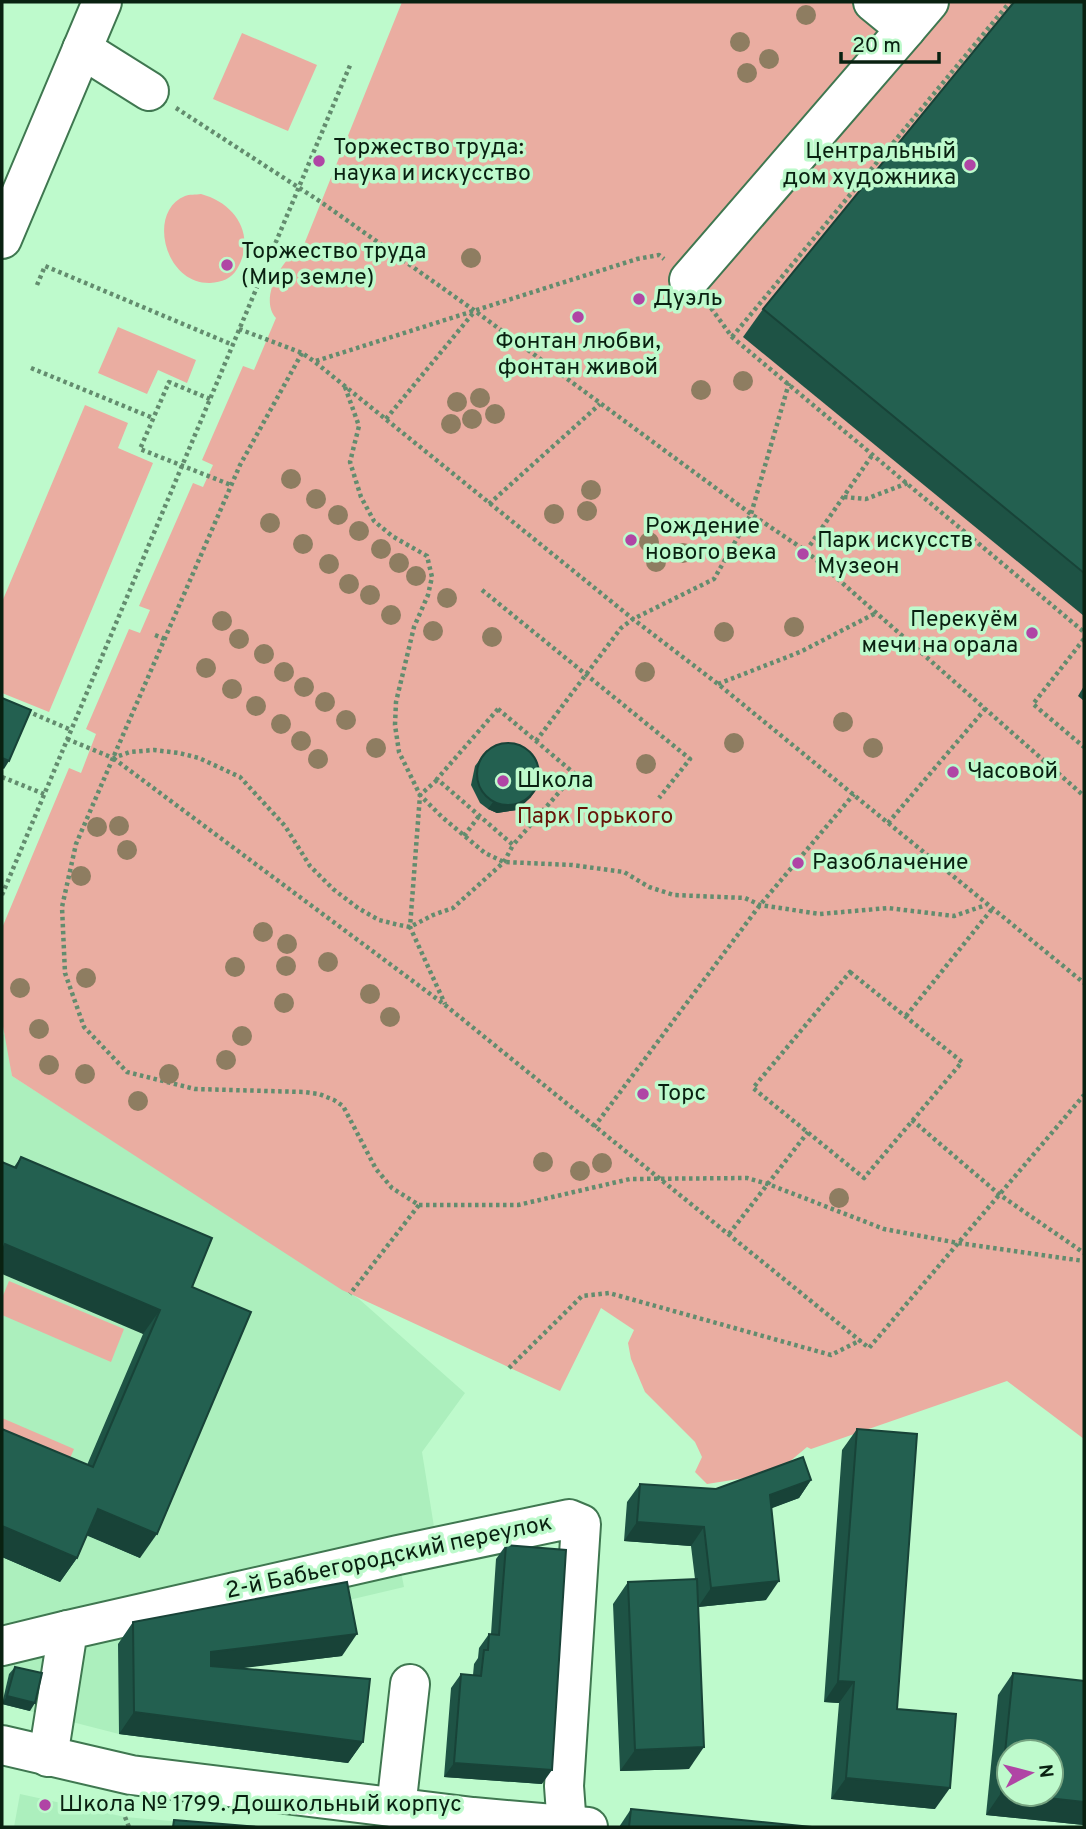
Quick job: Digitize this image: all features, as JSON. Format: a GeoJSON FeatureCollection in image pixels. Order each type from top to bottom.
{"type":"FeatureCollection","features":[{"type":"Feature","properties":{"kind":"street"},"geometry":{"type":"LineString","coordinates":[[2,239],[102,2]]}},
{"type":"Feature","properties":{"kind":"street"},"geometry":{"type":"LineString","coordinates":[[689,280],[917,15],[873,2]]}},
{"type":"Feature","properties":{"kind":"street"},"geometry":{"type":"LineString","coordinates":[[82,49],[149,91]]}},
{"type":"Feature","properties":{"kind":"street","name":"2-й Бабьегородский переулок"},"geometry":{"type":"LineString","coordinates":[[68,1630],[569,1519],[581,1524],[564,1786],[574,1827]]}},
{"type":"Feature","properties":{"kind":"street"},"geometry":{"type":"LineString","coordinates":[[2,1646],[68,1630],[48,1757]]}},
{"type":"Feature","properties":{"kind":"street"},"geometry":{"type":"LineString","coordinates":[[396,1808],[410,1684]]}},
{"type":"Feature","properties":{"kind":"street"},"geometry":{"type":"LineString","coordinates":[[2,1745],[131,1775],[574,1827]]}},
{"type":"Feature","properties":{"kind":"path"},"geometry":{"type":"LineString","coordinates":[[733,337],[1010,2]]}},
{"type":"Feature","properties":{"kind":"path"},"geometry":{"type":"LineString","coordinates":[[3,891],[351,63]]}},
{"type":"Feature","properties":{"kind":"path"},"geometry":{"type":"LineString","coordinates":[[149,91],[299,187],[806,551],[1084,796]]}},
{"type":"Feature","properties":{"kind":"path"},"geometry":{"type":"LineString","coordinates":[[875,163],[881,168]]}},
{"type":"Feature","properties":{"kind":"path"},"geometry":{"type":"LineString","coordinates":[[315,362],[637,259],[659,255],[689,280],[733,337],[1084,632]]}},
{"type":"Feature","properties":{"kind":"path"},"geometry":{"type":"LineString","coordinates":[[37,285],[45,266],[233,345]]}},
{"type":"Feature","properties":{"kind":"path"},"geometry":{"type":"LineString","coordinates":[[386,419],[475,311]]}},
{"type":"Feature","properties":{"kind":"path"},"geometry":{"type":"LineString","coordinates":[[239,330],[302,353],[315,362],[489,504],[718,684],[1084,983]]}},
{"type":"Feature","properties":{"kind":"path"},"geometry":{"type":"LineString","coordinates":[[302,353],[240,464],[76,844],[62,907],[65,973],[84,1027],[127,1072],[195,1089],[304,1092],[334,1100],[343,1106],[376,1169],[392,1188],[419,1205],[518,1205],[630,1179],[747,1178],[884,1229],[957,1243],[1084,1261]]}},
{"type":"Feature","properties":{"kind":"path"},"geometry":{"type":"LineString","coordinates":[[31,368],[153,418]]}},
{"type":"Feature","properties":{"kind":"path"},"geometry":{"type":"LineString","coordinates":[[210,399],[169,382],[140,449],[231,485]]}},
{"type":"Feature","properties":{"kind":"path"},"geometry":{"type":"LineString","coordinates":[[536,741],[587,677],[621,628],[633,619],[714,579],[751,514],[789,383]]}},
{"type":"Feature","properties":{"kind":"path"},"geometry":{"type":"LineString","coordinates":[[344,386],[359,426],[350,462],[361,497],[374,521],[392,536],[427,556],[432,577],[428,595],[414,627],[396,702],[395,725],[399,752],[420,795],[485,853],[504,862],[572,865],[624,872],[649,887],[674,895],[745,898],[760,905],[820,914],[888,908],[954,916],[986,905]]}},
{"type":"Feature","properties":{"kind":"path"},"geometry":{"type":"LineString","coordinates":[[489,504],[600,404]]}},
{"type":"Feature","properties":{"kind":"path"},"geometry":{"type":"LineString","coordinates":[[806,551],[873,454]]}},
{"type":"Feature","properties":{"kind":"path"},"geometry":{"type":"LineString","coordinates":[[844,496],[866,499],[908,483]]}},
{"type":"Feature","properties":{"kind":"path"},"geometry":{"type":"LineString","coordinates":[[482,590],[690,760],[659,797]]}},
{"type":"Feature","properties":{"kind":"path"},"geometry":{"type":"LineString","coordinates":[[718,684],[800,652],[876,613]]}},
{"type":"Feature","properties":{"kind":"path"},"geometry":{"type":"LineString","coordinates":[[161,621],[170,625]]}},
{"type":"Feature","properties":{"kind":"path"},"geometry":{"type":"LineString","coordinates":[[155,635],[165,639]]}},
{"type":"Feature","properties":{"kind":"path"},"geometry":{"type":"LineString","coordinates":[[1084,639],[1033,704],[1084,747]]}},
{"type":"Feature","properties":{"kind":"path"},"geometry":{"type":"LineString","coordinates":[[888,823],[986,708]]}},
{"type":"Feature","properties":{"kind":"path"},"geometry":{"type":"LineString","coordinates":[[113,758],[130,752],[154,750],[179,753],[199,758],[240,776],[285,826],[310,866],[333,889],[379,920],[410,927],[453,908],[504,862],[513,845],[575,774],[498,709],[438,779],[420,795],[410,927],[445,1005]]}},
{"type":"Feature","properties":{"kind":"path"},"geometry":{"type":"LineString","coordinates":[[24,710],[71,730]]}},
{"type":"Feature","properties":{"kind":"path"},"geometry":{"type":"LineString","coordinates":[[67,739],[113,758],[445,1005],[869,1348],[1084,1095]]}},
{"type":"Feature","properties":{"kind":"path"},"geometry":{"type":"LineString","coordinates":[[2,776],[44,794]]}},
{"type":"Feature","properties":{"kind":"path"},"geometry":{"type":"LineString","coordinates":[[438,779],[513,845]]}},
{"type":"Feature","properties":{"kind":"path"},"geometry":{"type":"LineString","coordinates":[[594,1127],[760,905],[854,794]]}},
{"type":"Feature","properties":{"kind":"path"},"geometry":{"type":"LineString","coordinates":[[464,836],[479,816]]}},
{"type":"Feature","properties":{"kind":"path"},"geometry":{"type":"LineString","coordinates":[[906,1016],[992,909]]}},
{"type":"Feature","properties":{"kind":"path"},"geometry":{"type":"LineString","coordinates":[[850,972],[906,1016],[961,1062],[864,1178],[753,1088],[850,972]]}},
{"type":"Feature","properties":{"kind":"path"},"geometry":{"type":"LineString","coordinates":[[912,1120],[1000,1195],[1084,1253]]}},
{"type":"Feature","properties":{"kind":"path"},"geometry":{"type":"LineString","coordinates":[[729,1234],[808,1132]]}},
{"type":"Feature","properties":{"kind":"path"},"geometry":{"type":"LineString","coordinates":[[350,1294],[419,1205]]}},
{"type":"Feature","properties":{"kind":"path"},"geometry":{"type":"LineString","coordinates":[[509,1368],[582,1296],[609,1293],[831,1355],[861,1340]]}},
{"type":"Feature","properties":{"kind":"path"},"geometry":{"type":"LineString","coordinates":[[125,1816],[129,1827]]}},
{"type":"Feature","properties":{"kind":"shaded area"},"geometry":{"type":"Polygon","coordinates":[[[6,1034],[12,1076],[359,1299],[465,1393],[422,1452],[435,1533],[395,1541],[404,1587],[332,1604],[119,1734],[2,1704],[2,1035],[6,1034]]]}},
{"type":"Feature","properties":{"kind":"shaded area","name":"Школа № 1799. Дошкольный корпус"},"geometry":{"type":"Polygon","coordinates":[[[20,1794],[125,1817],[239,1827],[14,1827],[20,1794]]]}},
{"type":"Feature","properties":{"kind":"green space","name":"Парк Горького"},"geometry":{"type":"Polygon","coordinates":[[[402,2],[1084,2],[1084,1439],[1007,1381],[811,1449],[807,1447],[776,1473],[707,1484],[695,1472],[702,1457],[695,1442],[645,1392],[631,1359],[628,1343],[634,1330],[601,1308],[560,1391],[342,1290],[12,1076],[2,1021],[2,928],[69,768],[81,773],[96,734],[86,729],[129,629],[140,633],[150,610],[139,606],[193,483],[203,487],[213,465],[202,460],[243,366],[254,370],[276,318],[271,310],[270,300],[275,279],[288,259],[303,247],[402,2]]]}},
{"type":"Feature","properties":{"kind":"green space"},"geometry":{"type":"Polygon","coordinates":[[[242,33],[317,65],[288,131],[213,99],[242,33]]]}},
{"type":"Feature","properties":{"kind":"green space"},"geometry":{"type":"Polygon","coordinates":[[[201,194],[213,198],[233,213],[239,222],[245,244],[243,256],[235,272],[229,278],[214,283],[194,280],[181,272],[166,246],[166,216],[173,204],[187,195],[201,194]]]}},
{"type":"Feature","properties":{"kind":"green space"},"geometry":{"type":"Polygon","coordinates":[[[118,327],[196,360],[187,383],[158,370],[147,394],[98,373],[118,327]]]}},
{"type":"Feature","properties":{"kind":"green space"},"geometry":{"type":"Polygon","coordinates":[[[85,405],[128,423],[118,448],[153,463],[49,712],[2,693],[2,602],[85,405]]]}},
{"type":"Feature","properties":{"kind":"green space"},"geometry":{"type":"Polygon","coordinates":[[[9,1281],[124,1329],[111,1362],[2,1315],[2,1298],[9,1281]]]}},
{"type":"Feature","properties":{"kind":"green space"},"geometry":{"type":"Polygon","coordinates":[[[2,1418],[74,1449],[60,1481],[2,1456],[2,1418]]]}},
{"type":"Feature","properties":{"kind":"building"},"geometry":{"type":"Polygon","coordinates":[[[1014,2],[1084,2],[1084,573],[763,309],[1014,2]]]}},
{"type":"Feature","properties":{"kind":"building"},"geometry":{"type":"Polygon","coordinates":[[[2,698],[31,710],[9,761],[2,758],[2,698]]]}},
{"type":"Feature","properties":{"kind":"building","name":"Школа"},"geometry":{"type":"Polygon","coordinates":[[[502,743],[514,743],[530,752],[537,762],[537,786],[530,796],[514,805],[502,805],[491,800],[482,791],[477,780],[477,768],[482,757],[491,748],[502,743]]]}},
{"type":"Feature","properties":{"kind":"building"},"geometry":{"type":"Polygon","coordinates":[[[21,1157],[212,1238],[192,1287],[251,1312],[157,1534],[98,1509],[77,1558],[2,1526],[2,1429],[93,1467],[160,1310],[5,1244],[2,1252],[2,1162],[16,1168],[21,1157]]]}},
{"type":"Feature","properties":{"kind":"building"},"geometry":{"type":"Polygon","coordinates":[[[857,1429],[917,1434],[897,1709],[956,1714],[950,1788],[846,1778],[854,1682],[838,1681],[857,1429]]]}},
{"type":"Feature","properties":{"kind":"building"},"geometry":{"type":"Polygon","coordinates":[[[803,1457],[811,1480],[770,1495],[779,1581],[711,1588],[704,1527],[637,1522],[640,1484],[716,1489],[803,1457]]]}},
{"type":"Feature","properties":{"kind":"building"},"geometry":{"type":"Polygon","coordinates":[[[506,1545],[566,1550],[552,1770],[454,1763],[461,1674],[481,1676],[489,1634],[499,1635],[506,1545]]]}},
{"type":"Feature","properties":{"kind":"building"},"geometry":{"type":"Polygon","coordinates":[[[697,1579],[704,1747],[635,1750],[628,1582],[697,1579]]]}},
{"type":"Feature","properties":{"kind":"building"},"geometry":{"type":"Polygon","coordinates":[[[347,1582],[357,1634],[211,1652],[211,1666],[370,1679],[363,1742],[134,1712],[133,1622],[347,1582]]]}},
{"type":"Feature","properties":{"kind":"building"},"geometry":{"type":"Polygon","coordinates":[[[15,1667],[42,1673],[35,1703],[7,1696],[15,1667]]]}},
{"type":"Feature","properties":{"kind":"building"},"geometry":{"type":"Polygon","coordinates":[[[1013,1673],[1084,1681],[1084,1802],[1065,1800],[1065,1738],[1006,1738],[1013,1673]]]}},
{"type":"Feature","properties":{"kind":"building"},"geometry":{"type":"Polygon","coordinates":[[[631,1809],[812,1827],[629,1827],[631,1809]]]}},
{"type":"Feature","properties":{"kind":"building"},"geometry":{"type":"Polygon","coordinates":[[[174,1820],[258,1827],[173,1827],[174,1820]]]}},
{"type":"Feature","properties":{"kind":"place","name":"Торжество труда: наука и искусство"},"geometry":{"type":"Point","coordinates":[319,161]}},
{"type":"Feature","properties":{"kind":"place","name":"Центральный дом художника"},"geometry":{"type":"Point","coordinates":[970,165]}},
{"type":"Feature","properties":{"kind":"place","name":"Торжество труда (Мир земле)"},"geometry":{"type":"Point","coordinates":[227,265]}},
{"type":"Feature","properties":{"kind":"place","name":"Дуэль"},"geometry":{"type":"Point","coordinates":[639,299]}},
{"type":"Feature","properties":{"kind":"place","name":"Фонтан любви, фонтан живой"},"geometry":{"type":"Point","coordinates":[578,317]}},
{"type":"Feature","properties":{"kind":"place","name":"Рождение нового века"},"geometry":{"type":"Point","coordinates":[631,540]}},
{"type":"Feature","properties":{"kind":"place","name":"Парк искусств Музеон"},"geometry":{"type":"Point","coordinates":[803,554]}},
{"type":"Feature","properties":{"kind":"place","name":"Перекуём мечи на орала"},"geometry":{"type":"Point","coordinates":[1032,633]}},
{"type":"Feature","properties":{"kind":"place","name":"Часовой"},"geometry":{"type":"Point","coordinates":[953,772]}},
{"type":"Feature","properties":{"kind":"place","name":"Школа"},"geometry":{"type":"Point","coordinates":[503,781]}},
{"type":"Feature","properties":{"kind":"place","name":"Разоблачение"},"geometry":{"type":"Point","coordinates":[798,863]}},
{"type":"Feature","properties":{"kind":"place","name":"Торс"},"geometry":{"type":"Point","coordinates":[643,1094]}},
{"type":"Feature","properties":{"kind":"place","name":"Школа № 1799. Дошкольный корпус"},"geometry":{"type":"Point","coordinates":[45,1805]}}]}
